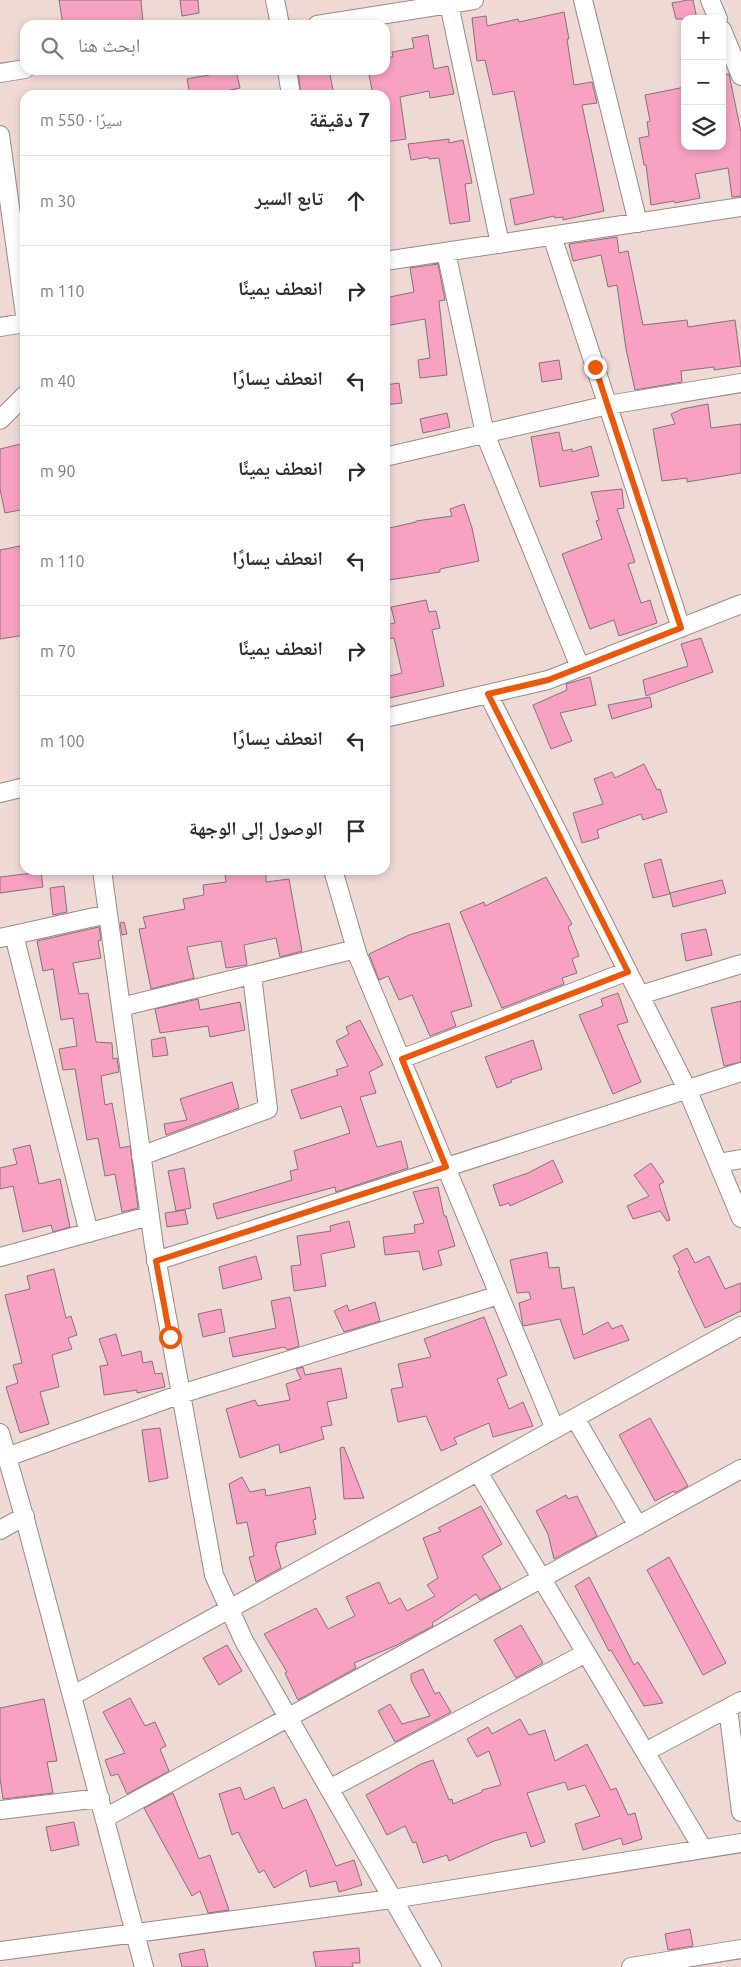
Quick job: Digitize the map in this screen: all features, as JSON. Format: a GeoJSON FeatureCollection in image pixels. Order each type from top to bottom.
{"type":"FeatureCollection","features":[{"type":"Feature","properties":{"kind":"street"},"geometry":{"type":"LineString","coordinates":[[275,0],[279,20]]}},
{"type":"Feature","properties":{"kind":"street"},"geometry":{"type":"LineString","coordinates":[[348,20],[474,0]]}},
{"type":"Feature","properties":{"kind":"street"},"geometry":{"type":"LineString","coordinates":[[583,0],[638,222]]}},
{"type":"Feature","properties":{"kind":"street"},"geometry":{"type":"LineString","coordinates":[[710,0],[716,15]]}},
{"type":"Feature","properties":{"kind":"street"},"geometry":{"type":"LineString","coordinates":[[449,4],[500,244]]}},
{"type":"Feature","properties":{"kind":"street"},"geometry":{"type":"LineString","coordinates":[[726,40],[741,76]]}},
{"type":"Feature","properties":{"kind":"street"},"geometry":{"type":"LineString","coordinates":[[0,72],[20,70]]}},
{"type":"Feature","properties":{"kind":"street"},"geometry":{"type":"LineString","coordinates":[[288,75],[290,90]]}},
{"type":"Feature","properties":{"kind":"street"},"geometry":{"type":"LineString","coordinates":[[0,135],[20,279]]}},
{"type":"Feature","properties":{"kind":"street"},"geometry":{"type":"LineString","coordinates":[[390,260],[741,207]]}},
{"type":"Feature","properties":{"kind":"street"},"geometry":{"type":"LineString","coordinates":[[552,236],[681,628]]}},
{"type":"Feature","properties":{"kind":"street"},"geometry":{"type":"LineString","coordinates":[[446,252],[485,434],[580,667]]}},
{"type":"Feature","properties":{"kind":"street"},"geometry":{"type":"LineString","coordinates":[[0,327],[20,324]]}},
{"type":"Feature","properties":{"kind":"street"},"geometry":{"type":"LineString","coordinates":[[390,456],[608,405],[741,383]]}},
{"type":"Feature","properties":{"kind":"street"},"geometry":{"type":"LineString","coordinates":[[0,420],[20,400]]}},
{"type":"Feature","properties":{"kind":"street"},"geometry":{"type":"LineString","coordinates":[[390,717],[548,680],[741,604]]}},
{"type":"Feature","properties":{"kind":"street"},"geometry":{"type":"LineString","coordinates":[[488,694],[687,1089],[741,1218]]}},
{"type":"Feature","properties":{"kind":"street"},"geometry":{"type":"LineString","coordinates":[[0,793],[20,789]]}},
{"type":"Feature","properties":{"kind":"street"},"geometry":{"type":"LineString","coordinates":[[103,875],[156,1261],[214,1575],[244,1641],[432,1967]]}},
{"type":"Feature","properties":{"kind":"street"},"geometry":{"type":"LineString","coordinates":[[334,875],[356,949],[555,1429]]}},
{"type":"Feature","properties":{"kind":"street"},"geometry":{"type":"LineString","coordinates":[[89,1233],[7,937],[108,914]]}},
{"type":"Feature","properties":{"kind":"street"},"geometry":{"type":"LineString","coordinates":[[121,1007],[356,949]]}},
{"type":"Feature","properties":{"kind":"street"},"geometry":{"type":"LineString","coordinates":[[640,995],[741,964]]}},
{"type":"Feature","properties":{"kind":"street"},"geometry":{"type":"LineString","coordinates":[[402,1059],[628,972]]}},
{"type":"Feature","properties":{"kind":"street"},"geometry":{"type":"LineString","coordinates":[[141,1156],[268,1109],[252,974]]}},
{"type":"Feature","properties":{"kind":"street"},"geometry":{"type":"LineString","coordinates":[[156,1261],[741,1072]]}},
{"type":"Feature","properties":{"kind":"street"},"geometry":{"type":"LineString","coordinates":[[718,1164],[741,1159]]}},
{"type":"Feature","properties":{"kind":"street"},"geometry":{"type":"LineString","coordinates":[[0,1257],[149,1216]]}},
{"type":"Feature","properties":{"kind":"street"},"geometry":{"type":"LineString","coordinates":[[7,1457],[181,1394],[499,1294]]}},
{"type":"Feature","properties":{"kind":"street"},"geometry":{"type":"LineString","coordinates":[[72,1696],[741,1326]]}},
{"type":"Feature","properties":{"kind":"street"},"geometry":{"type":"LineString","coordinates":[[575,1418],[638,1526]]}},
{"type":"Feature","properties":{"kind":"street"},"geometry":{"type":"LineString","coordinates":[[0,1433],[24,1516],[144,1967]]}},
{"type":"Feature","properties":{"kind":"street"},"geometry":{"type":"LineString","coordinates":[[105,1818],[741,1469]]}},
{"type":"Feature","properties":{"kind":"street"},"geometry":{"type":"LineString","coordinates":[[478,1472],[703,1849]]}},
{"type":"Feature","properties":{"kind":"street"},"geometry":{"type":"LineString","coordinates":[[0,1530],[24,1516]]}},
{"type":"Feature","properties":{"kind":"street"},"geometry":{"type":"LineString","coordinates":[[329,1790],[586,1653]]}},
{"type":"Feature","properties":{"kind":"street"},"geometry":{"type":"LineString","coordinates":[[645,1752],[734,1705],[741,1812]]}},
{"type":"Feature","properties":{"kind":"street"},"geometry":{"type":"LineString","coordinates":[[0,1810],[100,1798]]}},
{"type":"Feature","properties":{"kind":"street"},"geometry":{"type":"LineString","coordinates":[[0,1951],[392,1899],[741,1843]]}},
{"type":"Feature","properties":{"kind":"street"},"geometry":{"type":"LineString","coordinates":[[631,1967],[741,1949]]}},
{"type":"Feature","properties":{"kind":"building"},"geometry":{"type":"Polygon","coordinates":[[[59,0],[141,0],[143,20],[62,20],[59,0]]]}},
{"type":"Feature","properties":{"kind":"building"},"geometry":{"type":"Polygon","coordinates":[[[180,0],[198,0],[199,13],[182,16],[180,0]]]}},
{"type":"Feature","properties":{"kind":"building"},"geometry":{"type":"Polygon","coordinates":[[[693,0],[696,15],[681,15],[681,19],[676,19],[672,3],[693,0]]]}},
{"type":"Feature","properties":{"kind":"building"},"geometry":{"type":"Polygon","coordinates":[[[564,12],[574,85],[592,82],[597,103],[582,105],[604,211],[563,220],[563,217],[555,218],[554,216],[515,225],[510,199],[534,194],[514,91],[493,95],[485,60],[477,61],[472,18],[486,16],[487,26],[518,19],[519,22],[564,12]]]}},
{"type":"Feature","properties":{"kind":"building"},"geometry":{"type":"Polygon","coordinates":[[[428,35],[434,69],[448,66],[454,94],[430,98],[429,91],[400,97],[406,139],[390,141],[390,90],[372,90],[369,75],[390,75],[390,57],[393,57],[392,52],[414,48],[412,38],[428,35]]]}},
{"type":"Feature","properties":{"kind":"building"},"geometry":{"type":"Polygon","coordinates":[[[726,74],[729,74],[741,132],[741,196],[732,197],[728,168],[695,174],[700,198],[651,205],[646,165],[644,165],[639,138],[649,136],[647,122],[650,121],[645,95],[681,88],[681,150],[726,150],[726,74]]]}},
{"type":"Feature","properties":{"kind":"building"},"geometry":{"type":"Polygon","coordinates":[[[209,75],[237,75],[240,88],[231,90],[189,90],[187,79],[209,75]]]}},
{"type":"Feature","properties":{"kind":"building"},"geometry":{"type":"Polygon","coordinates":[[[299,75],[330,75],[333,90],[300,90],[299,75]]]}},
{"type":"Feature","properties":{"kind":"building"},"geometry":{"type":"Polygon","coordinates":[[[449,139],[449,143],[463,140],[472,183],[465,184],[470,221],[450,224],[439,158],[429,159],[428,157],[411,160],[408,144],[449,139]]]}},
{"type":"Feature","properties":{"kind":"building"},"geometry":{"type":"Polygon","coordinates":[[[617,237],[619,253],[628,251],[643,325],[687,320],[688,327],[735,320],[741,366],[714,370],[714,367],[681,371],[682,382],[635,390],[626,349],[617,285],[608,287],[601,255],[573,261],[569,244],[617,237]]]}},
{"type":"Feature","properties":{"kind":"building"},"geometry":{"type":"Polygon","coordinates":[[[438,264],[445,300],[439,301],[447,375],[420,378],[418,360],[430,358],[425,319],[390,325],[390,297],[414,292],[410,268],[438,264]]]}},
{"type":"Feature","properties":{"kind":"building"},"geometry":{"type":"Polygon","coordinates":[[[559,360],[562,379],[542,382],[539,363],[559,360]]]}},
{"type":"Feature","properties":{"kind":"building"},"geometry":{"type":"Polygon","coordinates":[[[399,383],[402,403],[390,404],[390,384],[399,383]]]}},
{"type":"Feature","properties":{"kind":"building"},"geometry":{"type":"Polygon","coordinates":[[[708,404],[711,428],[741,424],[741,473],[687,482],[687,478],[662,481],[653,429],[675,424],[671,414],[682,409],[708,404]]]}},
{"type":"Feature","properties":{"kind":"building"},"geometry":{"type":"Polygon","coordinates":[[[447,413],[450,427],[423,433],[420,419],[447,413]]]}},
{"type":"Feature","properties":{"kind":"building"},"geometry":{"type":"Polygon","coordinates":[[[559,432],[563,451],[572,449],[572,452],[591,446],[599,476],[540,487],[531,437],[559,432]]]}},
{"type":"Feature","properties":{"kind":"building"},"geometry":{"type":"Polygon","coordinates":[[[20,444],[20,510],[5,513],[0,489],[0,449],[20,444]]]}},
{"type":"Feature","properties":{"kind":"building"},"geometry":{"type":"Polygon","coordinates":[[[622,489],[624,508],[617,509],[635,562],[628,564],[641,603],[650,600],[657,623],[619,636],[614,620],[590,629],[562,554],[602,539],[596,521],[599,520],[591,492],[622,489]]]}},
{"type":"Feature","properties":{"kind":"building"},"geometry":{"type":"Polygon","coordinates":[[[464,504],[472,528],[479,561],[440,569],[440,572],[390,580],[390,528],[416,521],[452,516],[450,509],[464,504]]]}},
{"type":"Feature","properties":{"kind":"building"},"geometry":{"type":"Polygon","coordinates":[[[20,546],[20,636],[0,639],[0,550],[20,546]]]}},
{"type":"Feature","properties":{"kind":"building"},"geometry":{"type":"Polygon","coordinates":[[[426,600],[429,612],[436,611],[440,628],[432,630],[444,686],[390,698],[390,676],[402,673],[394,638],[390,638],[390,624],[395,623],[391,607],[426,600]]]}},
{"type":"Feature","properties":{"kind":"building"},"geometry":{"type":"Polygon","coordinates":[[[701,638],[713,672],[646,696],[643,680],[688,666],[681,644],[701,638]]]}},
{"type":"Feature","properties":{"kind":"building"},"geometry":{"type":"Polygon","coordinates":[[[590,677],[596,705],[560,713],[572,741],[551,749],[533,705],[567,690],[566,684],[590,677]]]}},
{"type":"Feature","properties":{"kind":"building"},"geometry":{"type":"Polygon","coordinates":[[[650,697],[652,707],[612,719],[608,705],[650,697]]]}},
{"type":"Feature","properties":{"kind":"building"},"geometry":{"type":"Polygon","coordinates":[[[644,764],[657,790],[660,789],[667,812],[643,820],[641,814],[597,830],[599,838],[582,843],[573,813],[603,804],[594,779],[612,772],[615,778],[644,764]]]}},
{"type":"Feature","properties":{"kind":"building"},"geometry":{"type":"Polygon","coordinates":[[[661,859],[670,894],[653,898],[644,864],[661,859]]]}},
{"type":"Feature","properties":{"kind":"building"},"geometry":{"type":"Polygon","coordinates":[[[41,875],[43,887],[0,893],[0,877],[41,875]]]}},
{"type":"Feature","properties":{"kind":"building"},"geometry":{"type":"Polygon","coordinates":[[[225,875],[266,875],[266,882],[289,879],[302,951],[280,957],[276,938],[244,945],[247,965],[226,968],[221,941],[187,947],[194,978],[151,989],[139,929],[146,928],[143,917],[185,909],[183,899],[204,895],[203,885],[226,882],[225,875]]]}},
{"type":"Feature","properties":{"kind":"building"},"geometry":{"type":"Polygon","coordinates":[[[546,877],[572,924],[568,927],[579,956],[572,959],[577,973],[562,978],[564,984],[502,1008],[460,912],[484,902],[485,906],[546,877]]]}},
{"type":"Feature","properties":{"kind":"building"},"geometry":{"type":"Polygon","coordinates":[[[722,880],[726,893],[673,907],[670,893],[722,880]]]}},
{"type":"Feature","properties":{"kind":"building"},"geometry":{"type":"Polygon","coordinates":[[[64,886],[67,912],[53,915],[50,888],[64,886]]]}},
{"type":"Feature","properties":{"kind":"building"},"geometry":{"type":"Polygon","coordinates":[[[124,922],[127,934],[122,935],[120,923],[124,922]]]}},
{"type":"Feature","properties":{"kind":"building"},"geometry":{"type":"Polygon","coordinates":[[[449,923],[472,1006],[451,1012],[456,1026],[430,1036],[412,995],[399,1000],[388,976],[379,980],[369,954],[409,935],[449,923]]]}},
{"type":"Feature","properties":{"kind":"building"},"geometry":{"type":"Polygon","coordinates":[[[99,927],[101,940],[98,941],[101,958],[73,963],[79,994],[88,993],[96,1042],[112,1043],[113,1059],[117,1058],[119,1072],[101,1076],[105,1105],[112,1103],[120,1148],[130,1146],[138,1208],[122,1212],[115,1174],[105,1176],[98,1138],[87,1140],[75,1069],[63,1070],[59,1049],[77,1046],[73,1018],[61,1020],[53,969],[43,971],[37,941],[99,927]]]}},
{"type":"Feature","properties":{"kind":"building"},"geometry":{"type":"Polygon","coordinates":[[[706,929],[712,955],[686,961],[681,934],[706,929]]]}},
{"type":"Feature","properties":{"kind":"building"},"geometry":{"type":"Polygon","coordinates":[[[618,993],[628,1022],[617,1025],[641,1082],[613,1094],[579,1015],[603,1006],[601,999],[618,993]]]}},
{"type":"Feature","properties":{"kind":"building"},"geometry":{"type":"Polygon","coordinates":[[[198,999],[200,1010],[240,1002],[245,1030],[210,1037],[208,1026],[160,1033],[155,1009],[198,999]]]}},
{"type":"Feature","properties":{"kind":"building"},"geometry":{"type":"Polygon","coordinates":[[[741,1001],[741,1062],[724,1066],[711,1008],[741,1001]]]}},
{"type":"Feature","properties":{"kind":"building"},"geometry":{"type":"Polygon","coordinates":[[[360,1020],[383,1065],[369,1072],[376,1093],[360,1097],[377,1147],[401,1141],[408,1168],[336,1192],[335,1187],[217,1219],[213,1204],[292,1180],[290,1171],[298,1169],[294,1151],[350,1133],[341,1106],[301,1119],[291,1090],[338,1075],[336,1070],[348,1066],[336,1041],[349,1034],[346,1027],[360,1020]]]}},
{"type":"Feature","properties":{"kind":"building"},"geometry":{"type":"Polygon","coordinates":[[[165,1037],[168,1055],[153,1057],[151,1040],[165,1037]]]}},
{"type":"Feature","properties":{"kind":"building"},"geometry":{"type":"Polygon","coordinates":[[[533,1040],[542,1069],[511,1080],[512,1082],[497,1088],[485,1057],[533,1040]]]}},
{"type":"Feature","properties":{"kind":"building"},"geometry":{"type":"Polygon","coordinates":[[[232,1082],[239,1108],[166,1135],[164,1124],[187,1120],[180,1099],[232,1082]]]}},
{"type":"Feature","properties":{"kind":"building"},"geometry":{"type":"Polygon","coordinates":[[[30,1145],[39,1184],[60,1179],[70,1227],[53,1232],[51,1225],[23,1232],[13,1186],[0,1189],[0,1168],[17,1164],[13,1149],[30,1145]]]}},
{"type":"Feature","properties":{"kind":"building"},"geometry":{"type":"Polygon","coordinates":[[[553,1160],[563,1182],[510,1206],[509,1203],[500,1206],[493,1185],[528,1173],[553,1160]]]}},
{"type":"Feature","properties":{"kind":"building"},"geometry":{"type":"Polygon","coordinates":[[[651,1163],[664,1182],[659,1185],[670,1220],[667,1221],[660,1211],[633,1219],[627,1206],[649,1196],[634,1175],[651,1163]]]}},
{"type":"Feature","properties":{"kind":"building"},"geometry":{"type":"Polygon","coordinates":[[[184,1168],[191,1208],[176,1211],[168,1171],[184,1168]]]}},
{"type":"Feature","properties":{"kind":"building"},"geometry":{"type":"Polygon","coordinates":[[[438,1187],[444,1216],[446,1216],[455,1246],[438,1251],[442,1265],[423,1270],[419,1251],[385,1255],[383,1237],[415,1233],[414,1225],[424,1223],[413,1192],[438,1187]]]}},
{"type":"Feature","properties":{"kind":"building"},"geometry":{"type":"Polygon","coordinates":[[[185,1210],[188,1224],[167,1227],[165,1213],[185,1210]]]}},
{"type":"Feature","properties":{"kind":"building"},"geometry":{"type":"Polygon","coordinates":[[[349,1221],[355,1247],[321,1254],[326,1286],[294,1291],[291,1266],[301,1265],[297,1236],[331,1231],[330,1226],[349,1221]]]}},
{"type":"Feature","properties":{"kind":"building"},"geometry":{"type":"Polygon","coordinates":[[[687,1248],[695,1263],[709,1256],[725,1289],[741,1283],[741,1311],[705,1328],[678,1271],[680,1270],[673,1256],[687,1248]]]}},
{"type":"Feature","properties":{"kind":"building"},"geometry":{"type":"Polygon","coordinates":[[[547,1252],[549,1268],[559,1267],[562,1289],[574,1287],[583,1335],[608,1322],[612,1329],[622,1325],[629,1340],[574,1359],[560,1319],[523,1326],[519,1303],[531,1299],[529,1292],[517,1293],[510,1260],[547,1252]]]}},
{"type":"Feature","properties":{"kind":"building"},"geometry":{"type":"Polygon","coordinates":[[[256,1256],[262,1279],[223,1289],[219,1267],[256,1256]]]}},
{"type":"Feature","properties":{"kind":"building"},"geometry":{"type":"Polygon","coordinates":[[[54,1269],[66,1318],[71,1316],[77,1335],[68,1338],[72,1349],[52,1355],[59,1387],[40,1392],[49,1424],[20,1433],[6,1387],[18,1383],[13,1365],[22,1363],[5,1295],[30,1289],[27,1276],[54,1269]]]}},
{"type":"Feature","properties":{"kind":"building"},"geometry":{"type":"Polygon","coordinates":[[[290,1297],[299,1346],[287,1350],[285,1347],[233,1357],[229,1338],[276,1328],[271,1301],[290,1297]]]}},
{"type":"Feature","properties":{"kind":"building"},"geometry":{"type":"Polygon","coordinates":[[[375,1302],[380,1321],[344,1332],[334,1311],[347,1305],[349,1311],[375,1302]]]}},
{"type":"Feature","properties":{"kind":"building"},"geometry":{"type":"Polygon","coordinates":[[[221,1309],[225,1332],[203,1337],[198,1314],[221,1309]]]}},
{"type":"Feature","properties":{"kind":"building"},"geometry":{"type":"Polygon","coordinates":[[[484,1317],[507,1375],[497,1379],[509,1409],[523,1402],[533,1426],[493,1437],[489,1423],[454,1438],[457,1444],[441,1451],[426,1416],[398,1422],[391,1389],[403,1387],[398,1364],[431,1357],[424,1339],[484,1317]]]}},
{"type":"Feature","properties":{"kind":"building"},"geometry":{"type":"Polygon","coordinates":[[[116,1334],[122,1356],[141,1351],[143,1363],[152,1361],[155,1374],[162,1373],[165,1387],[137,1393],[137,1390],[104,1395],[100,1366],[108,1365],[99,1339],[116,1334]]]}},
{"type":"Feature","properties":{"kind":"building"},"geometry":{"type":"Polygon","coordinates":[[[303,1367],[305,1375],[341,1368],[347,1398],[327,1402],[332,1425],[321,1427],[324,1439],[280,1453],[279,1444],[240,1458],[226,1409],[255,1400],[258,1406],[290,1400],[286,1384],[301,1379],[296,1369],[303,1367]]]}},
{"type":"Feature","properties":{"kind":"building"},"geometry":{"type":"Polygon","coordinates":[[[650,1418],[688,1486],[655,1501],[619,1435],[650,1418]]]}},
{"type":"Feature","properties":{"kind":"building"},"geometry":{"type":"Polygon","coordinates":[[[160,1428],[168,1478],[149,1482],[142,1430],[160,1428]]]}},
{"type":"Feature","properties":{"kind":"building"},"geometry":{"type":"Polygon","coordinates":[[[344,1447],[364,1498],[344,1499],[340,1448],[344,1447]]]}},
{"type":"Feature","properties":{"kind":"building"},"geometry":{"type":"Polygon","coordinates":[[[242,1477],[250,1492],[265,1489],[266,1496],[310,1487],[316,1519],[313,1520],[316,1534],[276,1543],[277,1546],[275,1546],[281,1568],[256,1582],[249,1557],[254,1556],[247,1522],[237,1524],[229,1484],[242,1477]]]}},
{"type":"Feature","properties":{"kind":"building"},"geometry":{"type":"Polygon","coordinates":[[[566,1495],[568,1499],[577,1496],[597,1536],[554,1559],[548,1534],[536,1511],[566,1495]]]}},
{"type":"Feature","properties":{"kind":"building"},"geometry":{"type":"Polygon","coordinates":[[[481,1506],[502,1544],[482,1556],[501,1589],[480,1600],[476,1594],[432,1623],[433,1626],[397,1645],[354,1663],[356,1668],[298,1700],[285,1673],[287,1672],[264,1634],[316,1608],[328,1629],[355,1616],[346,1597],[379,1582],[389,1604],[400,1598],[407,1611],[435,1596],[427,1585],[438,1578],[423,1538],[441,1531],[438,1528],[481,1506]]]}},
{"type":"Feature","properties":{"kind":"building"},"geometry":{"type":"Polygon","coordinates":[[[669,1557],[726,1663],[703,1675],[647,1570],[669,1557]]]}},
{"type":"Feature","properties":{"kind":"building"},"geometry":{"type":"Polygon","coordinates":[[[589,1577],[634,1665],[638,1662],[663,1703],[644,1706],[611,1650],[609,1651],[575,1586],[589,1577]]]}},
{"type":"Feature","properties":{"kind":"building"},"geometry":{"type":"Polygon","coordinates":[[[521,1625],[543,1663],[516,1678],[494,1640],[521,1625]]]}},
{"type":"Feature","properties":{"kind":"building"},"geometry":{"type":"Polygon","coordinates":[[[227,1645],[242,1671],[219,1685],[203,1658],[227,1645]]]}},
{"type":"Feature","properties":{"kind":"building"},"geometry":{"type":"Polygon","coordinates":[[[423,1669],[435,1694],[439,1692],[451,1712],[395,1742],[378,1711],[390,1704],[402,1724],[430,1716],[411,1680],[411,1674],[423,1669]]]}},
{"type":"Feature","properties":{"kind":"building"},"geometry":{"type":"Polygon","coordinates":[[[130,1698],[145,1726],[155,1722],[166,1746],[160,1749],[169,1771],[127,1794],[118,1774],[111,1776],[105,1760],[125,1753],[103,1712],[130,1698]]]}},
{"type":"Feature","properties":{"kind":"building"},"geometry":{"type":"Polygon","coordinates":[[[44,1699],[57,1761],[47,1762],[53,1793],[3,1799],[0,1778],[0,1708],[44,1699]]]}},
{"type":"Feature","properties":{"kind":"building"},"geometry":{"type":"Polygon","coordinates":[[[520,1719],[529,1735],[545,1730],[555,1761],[587,1744],[611,1790],[616,1788],[628,1815],[635,1813],[642,1839],[623,1845],[621,1838],[583,1850],[575,1824],[600,1816],[585,1785],[568,1790],[565,1782],[527,1793],[545,1842],[531,1847],[526,1832],[494,1841],[449,1861],[447,1855],[423,1863],[416,1842],[413,1843],[405,1826],[387,1835],[366,1795],[421,1764],[433,1760],[449,1800],[452,1799],[453,1804],[482,1792],[482,1790],[501,1785],[489,1751],[477,1757],[467,1739],[488,1727],[492,1734],[520,1719]]]}},
{"type":"Feature","properties":{"kind":"building"},"geometry":{"type":"Polygon","coordinates":[[[240,1787],[245,1800],[274,1787],[283,1809],[306,1799],[336,1866],[354,1860],[362,1885],[339,1892],[336,1881],[310,1887],[306,1870],[274,1888],[264,1870],[259,1873],[238,1832],[232,1835],[219,1794],[240,1787]]]}},
{"type":"Feature","properties":{"kind":"building"},"geometry":{"type":"Polygon","coordinates":[[[173,1793],[199,1859],[210,1855],[229,1910],[208,1913],[200,1891],[192,1896],[144,1808],[173,1793]]]}},
{"type":"Feature","properties":{"kind":"building"},"geometry":{"type":"Polygon","coordinates":[[[74,1822],[79,1845],[51,1851],[46,1827],[74,1822]]]}},
{"type":"Feature","properties":{"kind":"building"},"geometry":{"type":"Polygon","coordinates":[[[690,1929],[693,1946],[668,1950],[665,1934],[690,1929]]]}},
{"type":"Feature","properties":{"kind":"building"},"geometry":{"type":"Polygon","coordinates":[[[359,1948],[360,1963],[352,1963],[353,1967],[316,1967],[313,1952],[359,1948]]]}},
{"type":"Feature","properties":{"kind":"building"},"geometry":{"type":"Polygon","coordinates":[[[204,1949],[208,1967],[182,1967],[179,1954],[204,1949]]]}},
{"type":"Feature","properties":{"kind":"route"},"geometry":{"type":"LineString","coordinates":[[170,1337],[156,1261],[446,1167],[402,1059],[628,972],[488,694],[548,680],[681,628],[595,367]]}}]}
